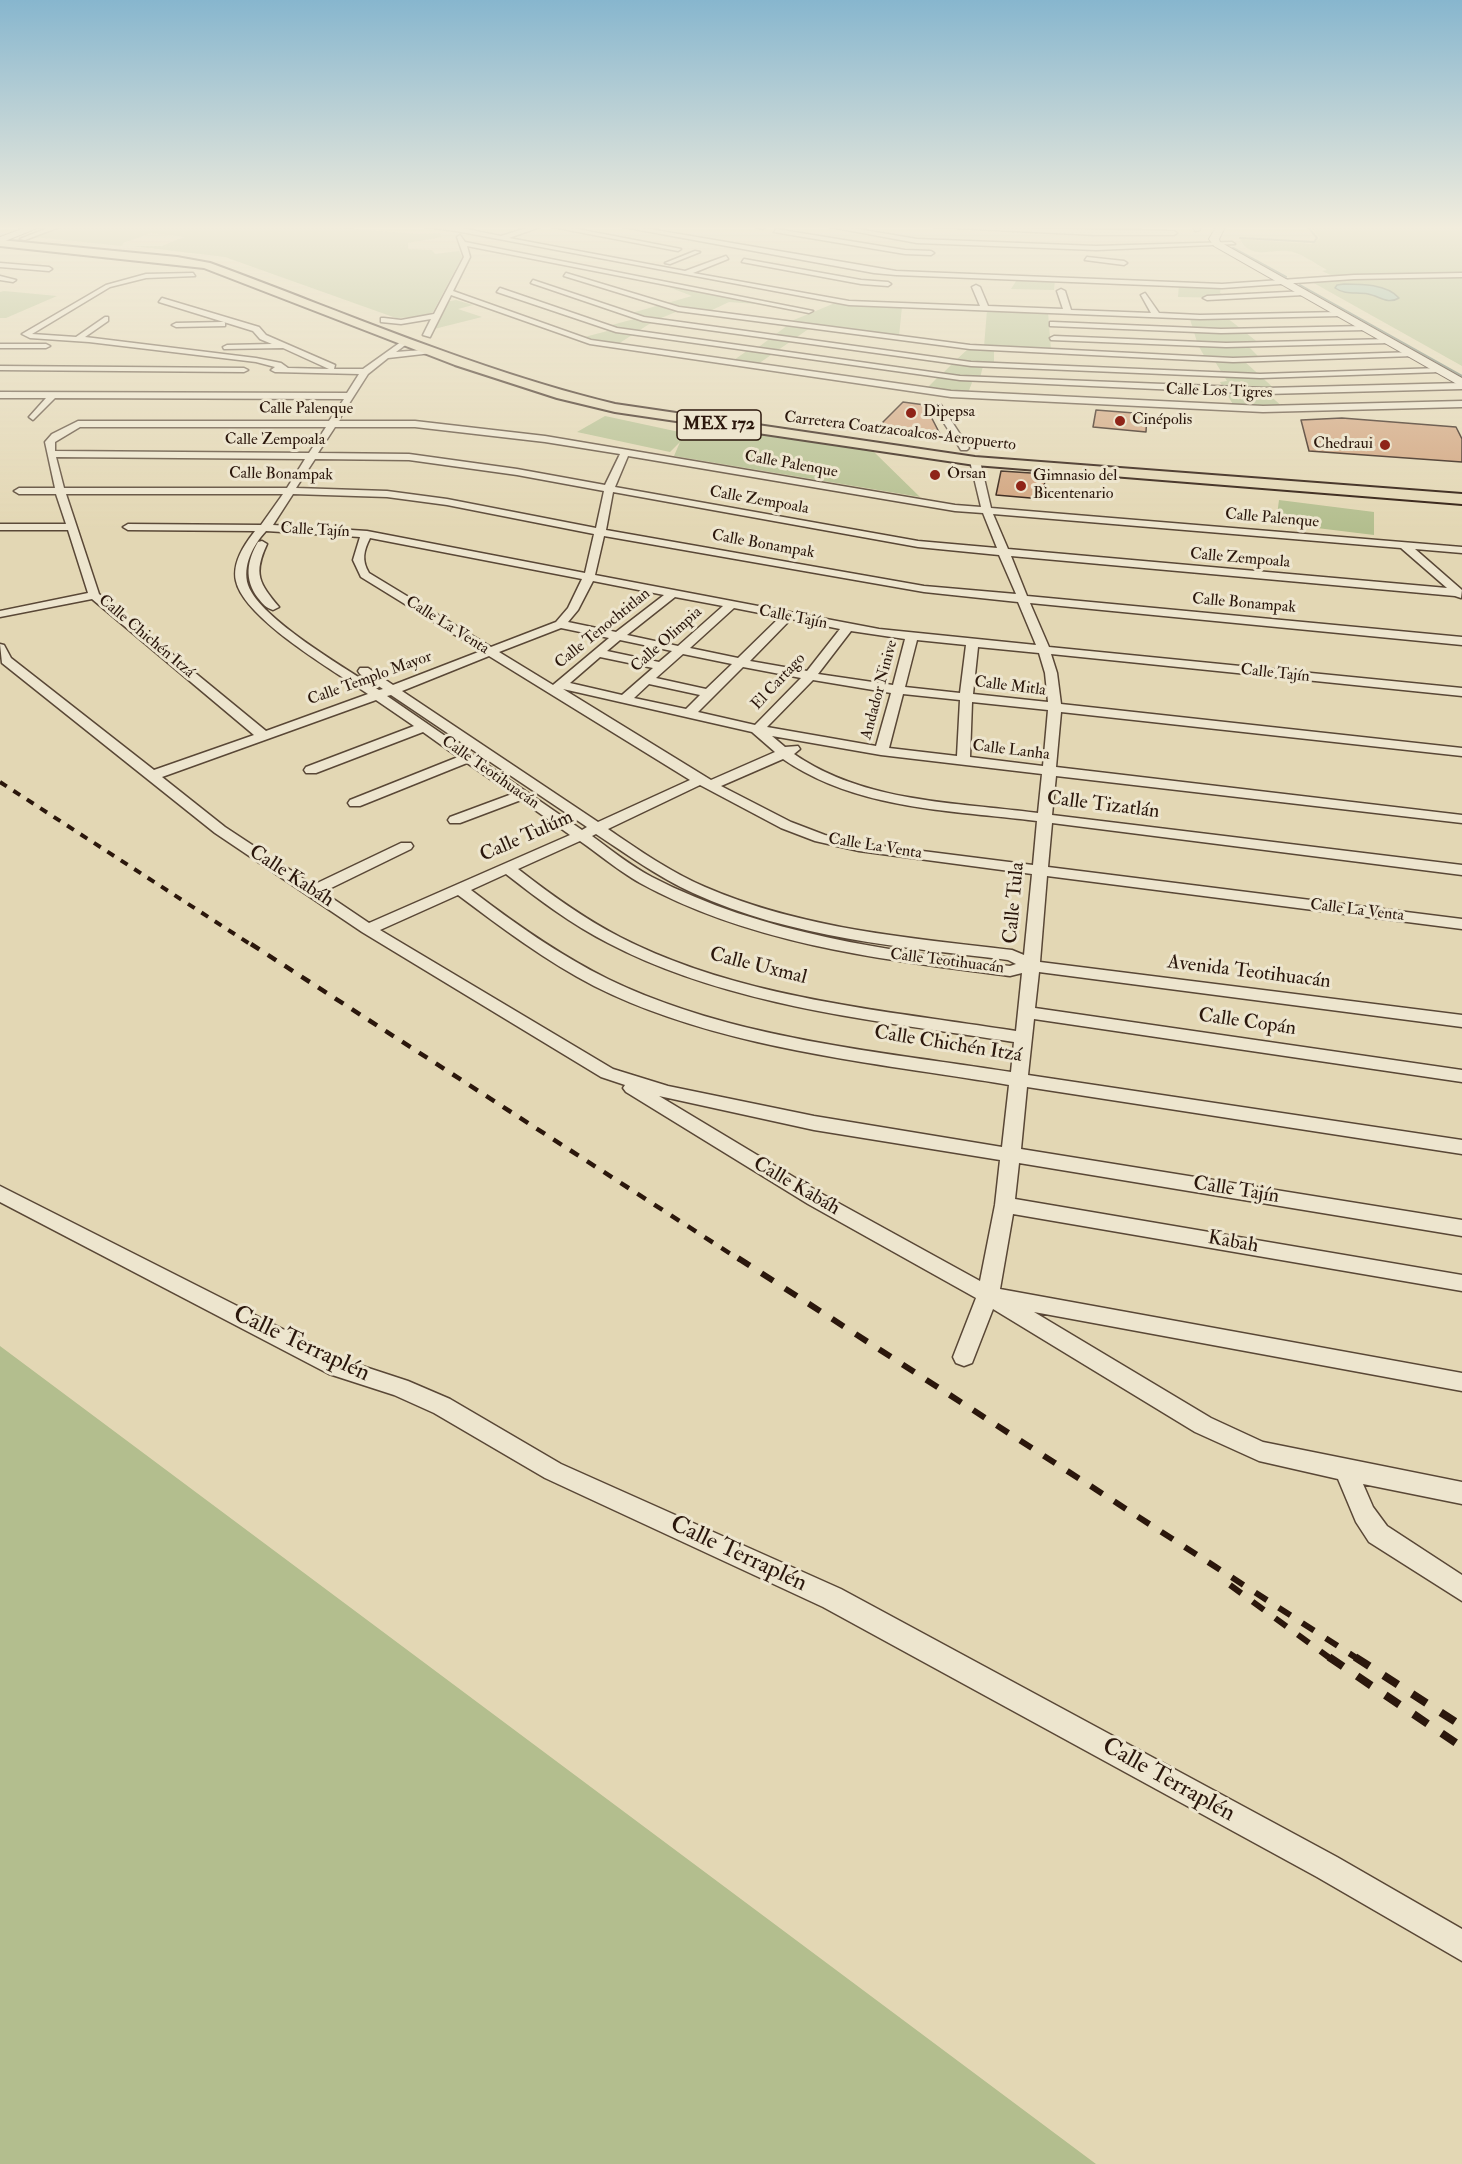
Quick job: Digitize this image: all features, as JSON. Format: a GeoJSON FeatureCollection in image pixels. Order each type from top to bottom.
{"type":"FeatureCollection","features":[{"type":"Feature","properties":{"kind":"main road","name":"Carretera Coatzacoalcos-Aeropuerto"},"geometry":{"type":"LineString","coordinates":[[370,328],[502,378],[561,396],[615,408],[1136,468],[1368,491],[1462,497]]}},
{"type":"Feature","properties":{"kind":"main road","name":"Carretera Coatzacoalcos-Aeropuerto"},"geometry":{"type":"LineString","coordinates":[[407,328],[522,372],[607,396],[734,422],[975,461],[1136,468],[1462,488]]}},
{"type":"Feature","properties":{"kind":"main road"},"geometry":{"type":"LineString","coordinates":[[1367,328],[1462,384]]}},
{"type":"Feature","properties":{"kind":"main road"},"geometry":{"type":"LineString","coordinates":[[1385,328],[1462,371]]}},
{"type":"Feature","properties":{"kind":"main road"},"geometry":{"type":"LineString","coordinates":[[502,378],[522,372]]}},
{"type":"Feature","properties":{"kind":"street"},"geometry":{"type":"LineString","coordinates":[[37,328],[26,334],[256,360],[278,365],[286,370]]}},
{"type":"Feature","properties":{"kind":"street"},"geometry":{"type":"LineString","coordinates":[[78,339],[93,328]]}},
{"type":"Feature","properties":{"kind":"street"},"geometry":{"type":"LineString","coordinates":[[253,328],[263,338],[341,371]]}},
{"type":"Feature","properties":{"kind":"street"},"geometry":{"type":"LineString","coordinates":[[427,335],[431,328]]}},
{"type":"Feature","properties":{"kind":"street","name":"Calle Los Tigres"},"geometry":{"type":"LineString","coordinates":[[547,328],[587,342],[965,395],[1263,409],[1462,404]]}},
{"type":"Feature","properties":{"kind":"street"},"geometry":{"type":"LineString","coordinates":[[610,328],[968,379],[1248,391],[1462,384]]}},
{"type":"Feature","properties":{"kind":"street"},"geometry":{"type":"LineString","coordinates":[[709,328],[971,364],[1253,376],[1440,370]]}},
{"type":"Feature","properties":{"kind":"street"},"geometry":{"type":"LineString","coordinates":[[820,328],[970,347],[1055,352],[1243,360],[1414,354]]}},
{"type":"Feature","properties":{"kind":"street"},"geometry":{"type":"LineString","coordinates":[[1053,328],[1055,352]]}},
{"type":"Feature","properties":{"kind":"street"},"geometry":{"type":"LineString","coordinates":[[1149,328],[1221,331],[1329,328]]}},
{"type":"Feature","properties":{"kind":"street"},"geometry":{"type":"LineString","coordinates":[[1054,338],[1226,345],[1390,341]]}},
{"type":"Feature","properties":{"kind":"street"},"geometry":{"type":"LineString","coordinates":[[848,380],[901,339]]}},
{"type":"Feature","properties":{"kind":"street","name":"Calle Teotihuacán"},"geometry":{"type":"LineString","coordinates":[[405,341],[365,372],[267,527],[246,552],[240,570],[241,582],[247,597],[276,625],[580,837],[675,896],[715,913],[771,924],[1012,955],[1030,966]]}},
{"type":"Feature","properties":{"kind":"street"},"geometry":{"type":"LineString","coordinates":[[0,346],[284,346]]}},
{"type":"Feature","properties":{"kind":"street"},"geometry":{"type":"LineString","coordinates":[[101,352],[109,346]]}},
{"type":"Feature","properties":{"kind":"street"},"geometry":{"type":"LineString","coordinates":[[376,362],[407,352],[432,351]]}},
{"type":"Feature","properties":{"kind":"street"},"geometry":{"type":"LineString","coordinates":[[80,369],[93,358]]}},
{"type":"Feature","properties":{"kind":"street"},"geometry":{"type":"LineString","coordinates":[[0,368],[365,372]]}},
{"type":"Feature","properties":{"kind":"street"},"geometry":{"type":"LineString","coordinates":[[0,395],[350,396]]}},
{"type":"Feature","properties":{"kind":"street"},"geometry":{"type":"LineString","coordinates":[[33,417],[53,395]]}},
{"type":"Feature","properties":{"kind":"street"},"geometry":{"type":"LineString","coordinates":[[938,407],[964,448]]}},
{"type":"Feature","properties":{"kind":"street","name":"Calle Palenque"},"geometry":{"type":"LineString","coordinates":[[51,454],[50,442],[55,436],[78,424],[415,424],[545,439],[919,502],[987,511],[1462,550]]}},
{"type":"Feature","properties":{"kind":"street"},"geometry":{"type":"LineString","coordinates":[[560,624],[573,609],[588,577],[601,532],[609,489],[625,453]]}},
{"type":"Feature","properties":{"kind":"street","name":"Calle Zempoala"},"geometry":{"type":"LineString","coordinates":[[51,454],[409,457],[488,467],[896,541],[1004,553],[1460,594]]}},
{"type":"Feature","properties":{"kind":"street","name":"Calle Chichén Itzá"},"geometry":{"type":"LineString","coordinates":[[51,454],[60,490],[94,595],[263,735]]}},
{"type":"Feature","properties":{"kind":"street","name":"Calle Tula"},"geometry":{"type":"LineString","coordinates":[[964,1357],[988,1295],[1005,1205],[1027,1012],[1038,870],[1055,709],[1044,650],[987,511],[975,461]]}},
{"type":"Feature","properties":{"kind":"street","name":"Calle Bonampak"},"geometry":{"type":"LineString","coordinates":[[19,491],[290,491],[387,494],[420,498],[882,583],[1023,600],[1462,641]]}},
{"type":"Feature","properties":{"kind":"street"},"geometry":{"type":"LineString","coordinates":[[0,527],[72,527]]}},
{"type":"Feature","properties":{"kind":"street","name":"Calle Teotihuacán"},"geometry":{"type":"LineString","coordinates":[[267,527],[254,560],[253,575],[259,592],[287,619],[597,829],[688,886],[771,924]]}},
{"type":"Feature","properties":{"kind":"street","name":"Calle Tajín"},"geometry":{"type":"LineString","coordinates":[[128,528],[267,527],[367,534],[847,628],[912,637],[1462,692]]}},
{"type":"Feature","properties":{"kind":"street","name":"Calle La Venta"},"geometry":{"type":"LineString","coordinates":[[367,534],[356,556],[357,565],[365,575],[489,652],[558,688],[706,783],[786,825],[820,838],[859,847],[1462,924]]}},
{"type":"Feature","properties":{"kind":"street"},"geometry":{"type":"LineString","coordinates":[[1404,545],[1460,594]]}},
{"type":"Feature","properties":{"kind":"street","name":"Calle Tenochtitlan"},"geometry":{"type":"LineString","coordinates":[[558,688],[597,653],[672,594]]}},
{"type":"Feature","properties":{"kind":"street"},"geometry":{"type":"LineString","coordinates":[[0,614],[94,595]]}},
{"type":"Feature","properties":{"kind":"street","name":"Calle Olimpia"},"geometry":{"type":"LineString","coordinates":[[625,699],[730,606]]}},
{"type":"Feature","properties":{"kind":"street"},"geometry":{"type":"LineString","coordinates":[[689,713],[787,616]]}},
{"type":"Feature","properties":{"kind":"street","name":"Calle Templo Mayor"},"geometry":{"type":"LineString","coordinates":[[151,776],[392,690],[560,624]]}},
{"type":"Feature","properties":{"kind":"street","name":"Calle Mitla"},"geometry":{"type":"LineString","coordinates":[[560,624],[809,677],[896,691],[1462,752]]}},
{"type":"Feature","properties":{"kind":"street","name":"El Cartago"},"geometry":{"type":"LineString","coordinates":[[758,730],[809,677],[847,628]]}},
{"type":"Feature","properties":{"kind":"street","name":"Andador Ninive"},"geometry":{"type":"LineString","coordinates":[[880,751],[912,637]]}},
{"type":"Feature","properties":{"kind":"street"},"geometry":{"type":"LineString","coordinates":[[963,762],[972,643]]}},
{"type":"Feature","properties":{"kind":"street"},"geometry":{"type":"LineString","coordinates":[[597,653],[661,666]]}},
{"type":"Feature","properties":{"kind":"street","name":"Calle Kabáh"},"geometry":{"type":"LineString","coordinates":[[2,657],[220,830],[368,929],[815,1199],[988,1295],[1203,1425],[1259,1452],[1462,1493]]}},
{"type":"Feature","properties":{"kind":"street"},"geometry":{"type":"LineString","coordinates":[[646,680],[708,693]]}},
{"type":"Feature","properties":{"kind":"street","name":"Calle Lanha"},"geometry":{"type":"LineString","coordinates":[[558,688],[625,699],[811,741],[880,751],[1462,819]]}},
{"type":"Feature","properties":{"kind":"street"},"geometry":{"type":"LineString","coordinates":[[311,770],[424,727]]}},
{"type":"Feature","properties":{"kind":"street","name":"Calle Tizatlán"},"geometry":{"type":"LineString","coordinates":[[758,730],[783,754],[819,775],[866,794],[1462,870]]}},
{"type":"Feature","properties":{"kind":"street","name":"Calle Tulúm"},"geometry":{"type":"LineString","coordinates":[[368,929],[597,829],[811,741]]}},
{"type":"Feature","properties":{"kind":"street"},"geometry":{"type":"LineString","coordinates":[[355,803],[468,758]]}},
{"type":"Feature","properties":{"kind":"street"},"geometry":{"type":"LineString","coordinates":[[455,820],[522,795]]}},
{"type":"Feature","properties":{"kind":"street"},"geometry":{"type":"LineString","coordinates":[[314,891],[406,846]]}},
{"type":"Feature","properties":{"kind":"street","name":"Calle Uxmal"},"geometry":{"type":"LineString","coordinates":[[507,868],[538,892],[583,921],[627,947],[670,965],[738,986],[816,1003],[1024,1038]]}},
{"type":"Feature","properties":{"kind":"street","name":"Calle Chichén Itzá"},"geometry":{"type":"LineString","coordinates":[[460,889],[530,942],[574,969],[625,993],[684,1015],[748,1032],[837,1050],[1019,1080],[1462,1147]]}},
{"type":"Feature","properties":{"kind":"street","name":"Avenida Teotihuacán"},"geometry":{"type":"LineString","coordinates":[[1030,966],[1462,1021]]}},
{"type":"Feature","properties":{"kind":"street","name":"Calle Copán"},"geometry":{"type":"LineString","coordinates":[[1027,1012],[1462,1076]]}},
{"type":"Feature","properties":{"kind":"street","name":"Calle Kabáh"},"geometry":{"type":"LineString","coordinates":[[607,1073],[667,1092],[728,1106],[1010,1155]]}},
{"type":"Feature","properties":{"kind":"street","name":"Calle Tajín"},"geometry":{"type":"LineString","coordinates":[[1010,1155],[1462,1228]]}},
{"type":"Feature","properties":{"kind":"street","name":"Calle Terraplén"},"geometry":{"type":"LineString","coordinates":[[0,1193],[337,1367],[400,1388],[442,1406],[553,1471],[832,1598],[1327,1867],[1462,1946]]}},
{"type":"Feature","properties":{"kind":"street","name":"Kabah"},"geometry":{"type":"LineString","coordinates":[[1005,1205],[1462,1283]]}},
{"type":"Feature","properties":{"kind":"street"},"geometry":{"type":"LineString","coordinates":[[988,1295],[1462,1382]]}},
{"type":"Feature","properties":{"kind":"street"},"geometry":{"type":"LineString","coordinates":[[1346,1471],[1364,1514],[1378,1534],[1391,1545],[1462,1589]]}},
{"type":"Feature","properties":{"kind":"shaded area"},"geometry":{"type":"Polygon","coordinates":[[[609,328],[643,328],[618,344],[581,338],[611,330],[609,328]]]}},
{"type":"Feature","properties":{"kind":"shaded area"},"geometry":{"type":"Polygon","coordinates":[[[784,328],[810,328],[758,364],[734,360],[751,348],[756,349],[784,328]]]}},
{"type":"Feature","properties":{"kind":"shaded area"},"geometry":{"type":"Polygon","coordinates":[[[836,328],[900,328],[899,336],[836,328]]]}},
{"type":"Feature","properties":{"kind":"shaded area"},"geometry":{"type":"Polygon","coordinates":[[[986,328],[1049,328],[1051,350],[984,347],[986,328]]]}},
{"type":"Feature","properties":{"kind":"shaded area"},"geometry":{"type":"Polygon","coordinates":[[[1193,328],[1240,328],[1260,344],[1247,345],[1262,360],[1244,361],[1277,391],[1266,392],[1285,409],[1235,408],[1220,382],[1227,381],[1214,360],[1206,359],[1198,345],[1193,328]]]}},
{"type":"Feature","properties":{"kind":"shaded area"},"geometry":{"type":"Polygon","coordinates":[[[1394,328],[1462,328],[1462,366],[1394,328]]]}},
{"type":"Feature","properties":{"kind":"shaded area"},"geometry":{"type":"Polygon","coordinates":[[[968,349],[994,350],[994,363],[956,360],[968,349]]]}},
{"type":"Feature","properties":{"kind":"shaded area"},"geometry":{"type":"Polygon","coordinates":[[[954,362],[983,366],[980,378],[942,374],[954,362]]]}},
{"type":"Feature","properties":{"kind":"shaded area"},"geometry":{"type":"Polygon","coordinates":[[[939,376],[973,380],[968,393],[926,389],[939,376]]]}},
{"type":"Feature","properties":{"kind":"shaded area"},"geometry":{"type":"Polygon","coordinates":[[[605,416],[684,433],[686,423],[873,451],[920,497],[674,456],[680,442],[670,452],[577,432],[605,416]]]}},
{"type":"Feature","properties":{"kind":"shaded area"},"geometry":{"type":"Polygon","coordinates":[[[1279,500],[1374,512],[1374,535],[1276,523],[1279,500]]]}},
{"type":"Feature","properties":{"kind":"shaded area"},"geometry":{"type":"Polygon","coordinates":[[[0,1346],[1096,2164],[0,2164],[0,1346]]]}},
{"type":"Feature","properties":{"kind":"building","name":"Dipepsa"},"geometry":{"type":"Polygon","coordinates":[[[903,402],[925,405],[940,434],[880,425],[903,402]]]}},
{"type":"Feature","properties":{"kind":"building","name":"Cinépolis"},"geometry":{"type":"Polygon","coordinates":[[[1096,410],[1147,414],[1146,432],[1093,427],[1096,410]]]}},
{"type":"Feature","properties":{"kind":"building","name":"Chedraui"},"geometry":{"type":"Polygon","coordinates":[[[1342,418],[1456,427],[1462,439],[1462,462],[1309,451],[1301,420],[1342,418]]]}},
{"type":"Feature","properties":{"kind":"building","name":"Gimnasio del Bicentenario"},"geometry":{"type":"Polygon","coordinates":[[[1001,471],[1046,474],[1042,499],[996,495],[1001,471]]]}},
{"type":"Feature","properties":{"kind":"waterway"},"geometry":{"type":"LineString","coordinates":[[1377,328],[1462,376]]}},
{"type":"Feature","properties":{"kind":"railway"},"geometry":{"type":"LineString","coordinates":[[0,782],[253,946]]}},
{"type":"Feature","properties":{"kind":"railway"},"geometry":{"type":"LineString","coordinates":[[251,944],[740,1260]]}},
{"type":"Feature","properties":{"kind":"railway"},"geometry":{"type":"LineString","coordinates":[[738,1258],[1358,1659]]}},
{"type":"Feature","properties":{"kind":"railway"},"geometry":{"type":"LineString","coordinates":[[1230,1585],[1331,1659]]}},
{"type":"Feature","properties":{"kind":"railway"},"geometry":{"type":"LineString","coordinates":[[1329,1657],[1462,1747]]}},
{"type":"Feature","properties":{"kind":"railway"},"geometry":{"type":"LineString","coordinates":[[1355,1657],[1462,1726]]}},
{"type":"Feature","properties":{"kind":"place","name":"Dipepsa"},"geometry":{"type":"Point","coordinates":[911,413]}},
{"type":"Feature","properties":{"kind":"place","name":"Cinépolis"},"geometry":{"type":"Point","coordinates":[1120,421]}},
{"type":"Feature","properties":{"kind":"place","name":"Chedraui"},"geometry":{"type":"Point","coordinates":[1385,445]}},
{"type":"Feature","properties":{"kind":"place","name":"Orsan"},"geometry":{"type":"Point","coordinates":[935,475]}},
{"type":"Feature","properties":{"kind":"place","name":"Gimnasio del Bicentenario"},"geometry":{"type":"Point","coordinates":[1021,486]}}]}
